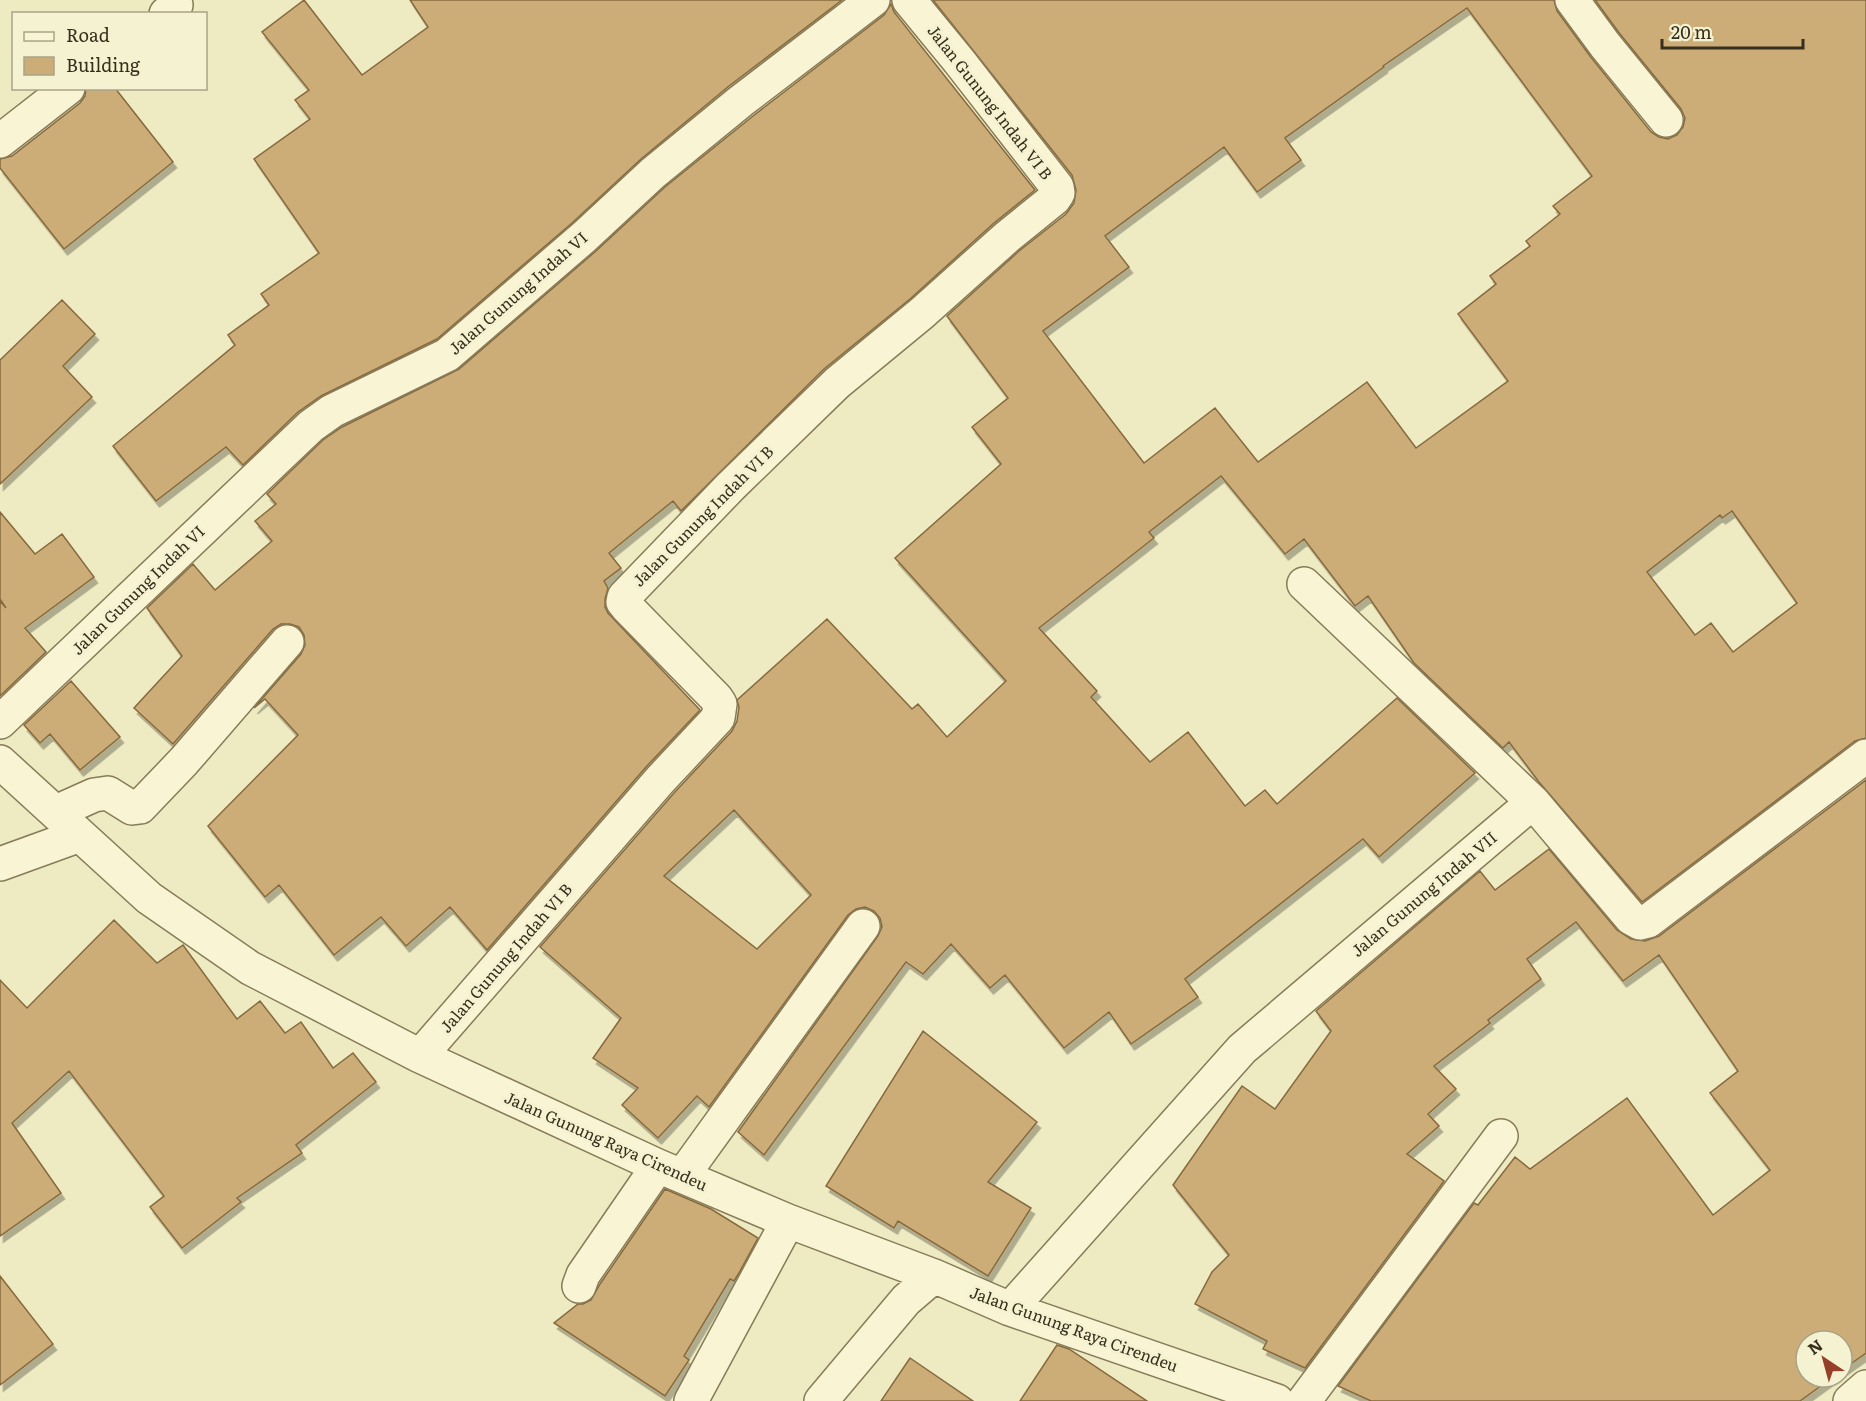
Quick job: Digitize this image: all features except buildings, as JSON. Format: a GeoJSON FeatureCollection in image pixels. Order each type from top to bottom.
{"type":"FeatureCollection","features":[{"type":"Feature","properties":{"kind":"street","name":"Jalan Gunung Indah VI"},"geometry":{"type":"LineString","coordinates":[[0,722],[316,422],[332,411],[447,355],[584,237],[653,173],[750,94],[873,0]]}},
{"type":"Feature","properties":{"kind":"street","name":"Jalan Gunung Indah VI B"},"geometry":{"type":"LineString","coordinates":[[420,1056],[660,780],[718,718],[720,704],[716,698],[627,607],[623,602],[624,597],[731,486],[837,383],[922,313],[1007,237],[1054,199],[1058,193],[1057,187],[909,0]]}},
{"type":"Feature","properties":{"kind":"street"},"geometry":{"type":"LineString","coordinates":[[1572,0],[1666,120]]}},
{"type":"Feature","properties":{"kind":"street"},"geometry":{"type":"LineString","coordinates":[[0,141],[65,90]]}},
{"type":"Feature","properties":{"kind":"street"},"geometry":{"type":"LineString","coordinates":[[1304,584],[1533,802],[1631,918],[1640,923],[1648,921],[1866,756]]}},
{"type":"Feature","properties":{"kind":"street"},"geometry":{"type":"LineString","coordinates":[[56,812],[94,795],[108,793],[132,808],[140,807],[184,761],[287,642]]}},
{"type":"Feature","properties":{"kind":"street","name":"Jalan Gunung Raya Cirendeu"},"geometry":{"type":"LineString","coordinates":[[1,764],[149,898],[250,968],[420,1056],[670,1171],[789,1221],[934,1276],[1010,1309],[1277,1401]]}},
{"type":"Feature","properties":{"kind":"street","name":"Jalan Gunung Indah VII"},"geometry":{"type":"LineString","coordinates":[[1010,1309],[1242,1049],[1533,802]]}},
{"type":"Feature","properties":{"kind":"street"},"geometry":{"type":"LineString","coordinates":[[0,864],[80,835]]}},
{"type":"Feature","properties":{"kind":"street"},"geometry":{"type":"LineString","coordinates":[[579,1286],[583,1275],[670,1171],[863,926]]}},
{"type":"Feature","properties":{"kind":"street"},"geometry":{"type":"LineString","coordinates":[[1304,1401],[1501,1136]]}},
{"type":"Feature","properties":{"kind":"street"},"geometry":{"type":"LineString","coordinates":[[691,1401],[789,1221]]}},
{"type":"Feature","properties":{"kind":"street"},"geometry":{"type":"LineString","coordinates":[[821,1401],[906,1300],[934,1276]]}},
{"type":"Feature","properties":{"kind":"street"},"geometry":{"type":"LineString","coordinates":[[1850,1401],[1866,1387]]}}]}
